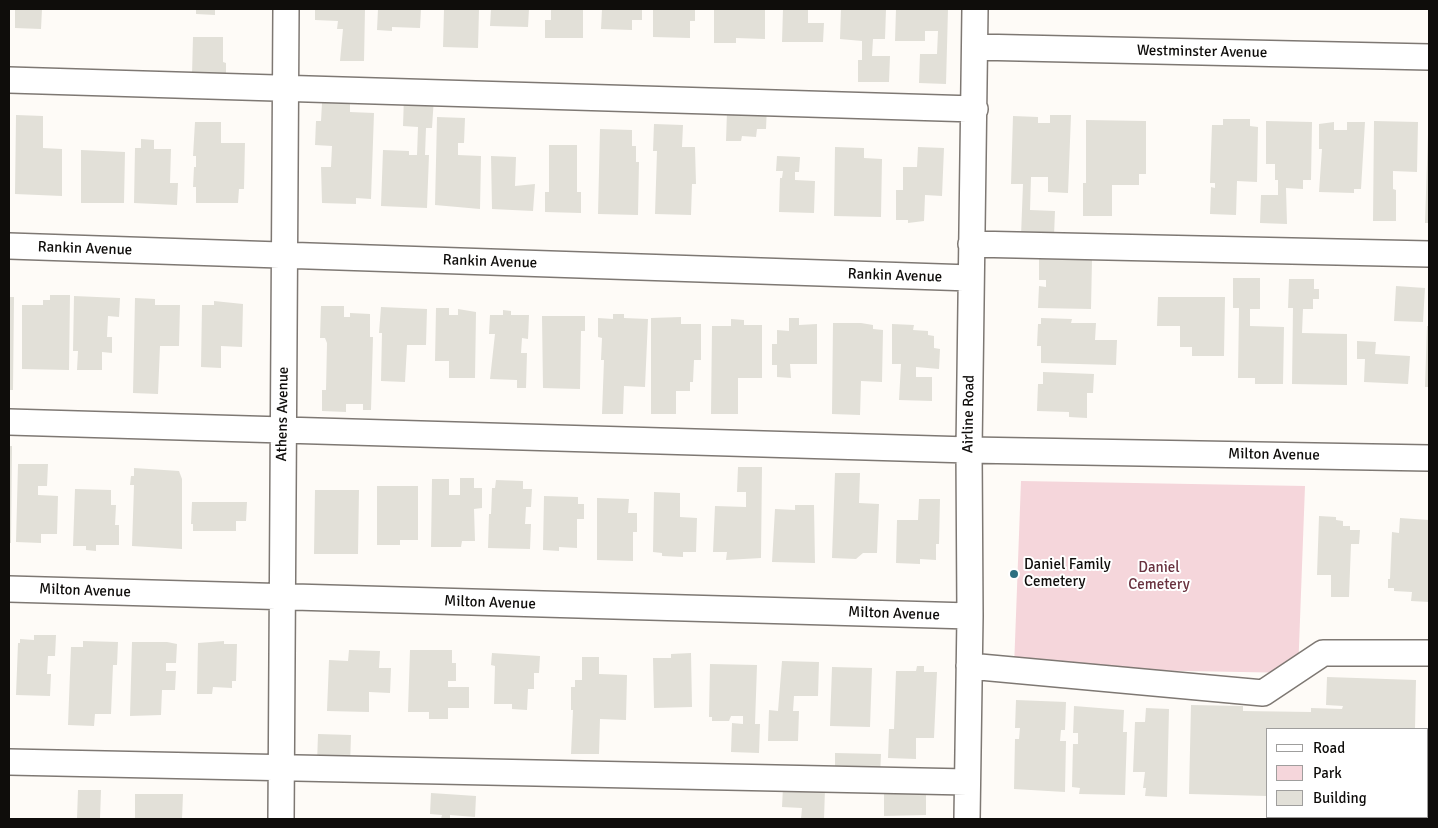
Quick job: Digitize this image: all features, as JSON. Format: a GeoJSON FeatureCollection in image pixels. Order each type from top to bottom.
{"type":"FeatureCollection","features":[{"type":"Feature","properties":{"kind":"street","name":"Athens Avenue"},"geometry":{"type":"LineString","coordinates":[[281,819],[286,9]]}},
{"type":"Feature","properties":{"kind":"street","name":"Airline Road"},"geometry":{"type":"LineString","coordinates":[[967,819],[970,666],[969,450],[971,244],[975,9]]}},
{"type":"Feature","properties":{"kind":"street","name":"Westminster Avenue"},"geometry":{"type":"LineString","coordinates":[[975,47],[1429,57]]}},
{"type":"Feature","properties":{"kind":"street"},"geometry":{"type":"LineString","coordinates":[[9,80],[974,108]]}},
{"type":"Feature","properties":{"kind":"street"},"geometry":{"type":"LineString","coordinates":[[971,244],[1429,254]]}},
{"type":"Feature","properties":{"kind":"street","name":"Rankin Avenue"},"geometry":{"type":"LineString","coordinates":[[9,246],[971,278]]}},
{"type":"Feature","properties":{"kind":"street","name":"Milton Avenue"},"geometry":{"type":"LineString","coordinates":[[9,422],[969,450],[1429,458]]}},
{"type":"Feature","properties":{"kind":"street","name":"Milton Avenue"},"geometry":{"type":"LineString","coordinates":[[9,589],[970,616]]}},
{"type":"Feature","properties":{"kind":"street"},"geometry":{"type":"LineString","coordinates":[[970,666],[1263,693],[1323,653],[1429,653]]}},
{"type":"Feature","properties":{"kind":"street"},"geometry":{"type":"LineString","coordinates":[[9,762],[967,782]]}},
{"type":"Feature","properties":{"kind":"green space","name":"Daniel Cemetery"},"geometry":{"type":"Polygon","coordinates":[[[1021,481],[1305,486],[1298,673],[1014,668],[1021,481]]]}},
{"type":"Feature","properties":{"kind":"building"},"geometry":{"type":"Polygon","coordinates":[[[15,9],[42,9],[41,29],[15,28],[15,9]]]}},
{"type":"Feature","properties":{"kind":"building"},"geometry":{"type":"Polygon","coordinates":[[[196,9],[215,9],[215,15],[196,14],[196,9]]]}},
{"type":"Feature","properties":{"kind":"building"},"geometry":{"type":"Polygon","coordinates":[[[315,9],[365,9],[364,61],[340,61],[343,29],[337,29],[338,21],[315,20],[315,9]]]}},
{"type":"Feature","properties":{"kind":"building"},"geometry":{"type":"Polygon","coordinates":[[[378,9],[421,9],[420,28],[392,27],[392,31],[377,30],[378,9]]]}},
{"type":"Feature","properties":{"kind":"building"},"geometry":{"type":"Polygon","coordinates":[[[444,9],[479,9],[478,48],[443,47],[444,9]]]}},
{"type":"Feature","properties":{"kind":"building"},"geometry":{"type":"Polygon","coordinates":[[[491,9],[529,9],[528,27],[490,26],[491,9]]]}},
{"type":"Feature","properties":{"kind":"building"},"geometry":{"type":"Polygon","coordinates":[[[551,9],[583,9],[583,38],[545,38],[545,20],[551,20],[551,9]]]}},
{"type":"Feature","properties":{"kind":"building"},"geometry":{"type":"Polygon","coordinates":[[[602,9],[642,9],[642,20],[632,20],[632,30],[601,29],[602,9]]]}},
{"type":"Feature","properties":{"kind":"building"},"geometry":{"type":"Polygon","coordinates":[[[653,9],[695,9],[695,21],[690,21],[690,38],[653,37],[653,9]]]}},
{"type":"Feature","properties":{"kind":"building"},"geometry":{"type":"Polygon","coordinates":[[[714,9],[765,9],[765,39],[736,38],[736,43],[714,43],[714,9]]]}},
{"type":"Feature","properties":{"kind":"building"},"geometry":{"type":"Polygon","coordinates":[[[783,9],[808,9],[808,23],[824,23],[823,42],[782,42],[783,9]]]}},
{"type":"Feature","properties":{"kind":"building"},"geometry":{"type":"Polygon","coordinates":[[[841,9],[886,9],[885,39],[873,39],[872,56],[890,56],[889,82],[858,82],[858,60],[862,60],[862,41],[840,39],[841,9]]]}},
{"type":"Feature","properties":{"kind":"building"},"geometry":{"type":"Polygon","coordinates":[[[896,9],[948,9],[946,84],[919,83],[920,54],[937,54],[938,31],[925,31],[925,41],[895,41],[896,9]]]}},
{"type":"Feature","properties":{"kind":"building"},"geometry":{"type":"Polygon","coordinates":[[[193,37],[223,37],[223,62],[226,63],[226,75],[192,75],[193,37]]]}},
{"type":"Feature","properties":{"kind":"building"},"geometry":{"type":"Polygon","coordinates":[[[404,96],[434,97],[432,128],[426,128],[425,155],[429,155],[427,208],[381,206],[383,150],[409,151],[409,155],[417,155],[418,127],[403,126],[404,96]]]}},
{"type":"Feature","properties":{"kind":"building"},"geometry":{"type":"Polygon","coordinates":[[[322,103],[350,104],[350,112],[374,113],[371,199],[356,198],[356,204],[322,203],[321,167],[331,167],[332,146],[315,145],[316,121],[321,121],[322,103]]]}},
{"type":"Feature","properties":{"kind":"building"},"geometry":{"type":"Polygon","coordinates":[[[767,106],[766,129],[757,129],[756,137],[742,136],[741,141],[726,141],[727,111],[767,106]]]}},
{"type":"Feature","properties":{"kind":"building"},"geometry":{"type":"Polygon","coordinates":[[[16,115],[43,116],[43,148],[62,149],[62,196],[15,194],[16,115]]]}},
{"type":"Feature","properties":{"kind":"building"},"geometry":{"type":"Polygon","coordinates":[[[1050,115],[1071,115],[1068,193],[1048,192],[1048,177],[1031,177],[1030,210],[1055,211],[1054,236],[1021,236],[1023,184],[1011,184],[1013,116],[1038,117],[1038,123],[1050,123],[1050,115]]]}},
{"type":"Feature","properties":{"kind":"building"},"geometry":{"type":"Polygon","coordinates":[[[437,117],[465,118],[464,143],[458,143],[458,155],[481,156],[480,209],[435,205],[437,117]]]}},
{"type":"Feature","properties":{"kind":"building"},"geometry":{"type":"Polygon","coordinates":[[[1223,119],[1250,119],[1250,126],[1258,127],[1257,182],[1237,181],[1236,215],[1210,214],[1211,187],[1215,188],[1215,183],[1210,183],[1212,125],[1223,125],[1223,119]]]}},
{"type":"Feature","properties":{"kind":"building"},"geometry":{"type":"Polygon","coordinates":[[[1086,120],[1146,121],[1146,174],[1139,174],[1139,185],[1112,185],[1112,216],[1083,216],[1083,183],[1086,183],[1086,120]]]}},
{"type":"Feature","properties":{"kind":"building"},"geometry":{"type":"Polygon","coordinates":[[[1266,121],[1312,122],[1311,180],[1303,180],[1303,189],[1286,188],[1287,224],[1260,223],[1261,195],[1278,195],[1278,180],[1275,180],[1275,164],[1266,164],[1266,121]]]}},
{"type":"Feature","properties":{"kind":"building"},"geometry":{"type":"Polygon","coordinates":[[[1374,121],[1418,122],[1417,172],[1393,171],[1393,189],[1396,190],[1396,221],[1373,221],[1374,121]]]}},
{"type":"Feature","properties":{"kind":"building"},"geometry":{"type":"Polygon","coordinates":[[[195,122],[221,122],[221,143],[245,143],[244,189],[239,189],[238,203],[196,203],[196,187],[193,187],[194,167],[196,167],[196,156],[193,156],[195,122]]]}},
{"type":"Feature","properties":{"kind":"building"},"geometry":{"type":"Polygon","coordinates":[[[1334,122],[1334,130],[1347,130],[1347,122],[1365,122],[1361,189],[1354,189],[1354,193],[1319,192],[1322,149],[1319,149],[1319,124],[1334,122]]]}},
{"type":"Feature","properties":{"kind":"building"},"geometry":{"type":"Polygon","coordinates":[[[654,124],[683,125],[682,147],[695,147],[696,184],[692,184],[691,215],[655,214],[657,151],[653,151],[654,124]]]}},
{"type":"Feature","properties":{"kind":"building"},"geometry":{"type":"Polygon","coordinates":[[[600,129],[632,130],[632,146],[636,146],[636,162],[639,162],[638,215],[598,214],[600,129]]]}},
{"type":"Feature","properties":{"kind":"building"},"geometry":{"type":"Polygon","coordinates":[[[1428,134],[1429,223],[1425,223],[1428,134]]]}},
{"type":"Feature","properties":{"kind":"building"},"geometry":{"type":"Polygon","coordinates":[[[141,139],[154,140],[154,149],[171,149],[170,183],[178,183],[177,205],[134,203],[135,148],[141,148],[141,139]]]}},
{"type":"Feature","properties":{"kind":"building"},"geometry":{"type":"Polygon","coordinates":[[[549,145],[577,145],[577,192],[581,192],[581,213],[545,212],[545,192],[549,192],[549,145]]]}},
{"type":"Feature","properties":{"kind":"building"},"geometry":{"type":"Polygon","coordinates":[[[835,147],[864,148],[864,158],[882,159],[881,217],[834,216],[835,147]]]}},
{"type":"Feature","properties":{"kind":"building"},"geometry":{"type":"Polygon","coordinates":[[[918,147],[944,148],[942,196],[925,195],[924,221],[908,223],[908,220],[896,220],[896,190],[903,190],[903,167],[917,167],[918,147]]]}},
{"type":"Feature","properties":{"kind":"building"},"geometry":{"type":"Polygon","coordinates":[[[81,150],[125,152],[124,203],[81,203],[81,150]]]}},
{"type":"Feature","properties":{"kind":"building"},"geometry":{"type":"Polygon","coordinates":[[[491,156],[516,157],[515,186],[535,184],[533,211],[492,209],[491,156]]]}},
{"type":"Feature","properties":{"kind":"building"},"geometry":{"type":"Polygon","coordinates":[[[777,156],[800,157],[799,172],[795,172],[795,180],[815,181],[814,213],[779,212],[780,178],[782,178],[783,171],[776,171],[777,156]]]}},
{"type":"Feature","properties":{"kind":"building"},"geometry":{"type":"Polygon","coordinates":[[[1039,259],[1092,260],[1091,309],[1038,308],[1039,286],[1046,287],[1046,280],[1039,280],[1039,259]]]}},
{"type":"Feature","properties":{"kind":"building"},"geometry":{"type":"Polygon","coordinates":[[[1233,278],[1260,278],[1260,309],[1250,309],[1250,326],[1284,327],[1283,384],[1255,384],[1255,378],[1238,378],[1239,308],[1233,308],[1233,278]]]}},
{"type":"Feature","properties":{"kind":"building"},"geometry":{"type":"Polygon","coordinates":[[[1289,279],[1314,279],[1314,289],[1319,289],[1319,299],[1313,299],[1313,309],[1303,309],[1302,333],[1347,334],[1347,385],[1292,384],[1293,308],[1288,308],[1289,279]]]}},
{"type":"Feature","properties":{"kind":"building"},"geometry":{"type":"Polygon","coordinates":[[[1396,286],[1425,288],[1423,322],[1394,321],[1396,286]]]}},
{"type":"Feature","properties":{"kind":"building"},"geometry":{"type":"Polygon","coordinates":[[[50,295],[70,295],[69,370],[22,369],[22,305],[43,305],[43,300],[50,300],[50,295]]]}},
{"type":"Feature","properties":{"kind":"building"},"geometry":{"type":"Polygon","coordinates":[[[74,296],[120,298],[119,317],[108,316],[107,337],[112,337],[112,353],[102,352],[102,370],[77,370],[78,351],[73,351],[74,296]]]}},
{"type":"Feature","properties":{"kind":"building"},"geometry":{"type":"Polygon","coordinates":[[[9,297],[14,297],[13,390],[9,390],[9,297]]]}},
{"type":"Feature","properties":{"kind":"building"},"geometry":{"type":"Polygon","coordinates":[[[1158,297],[1225,297],[1224,356],[1192,356],[1192,347],[1180,347],[1180,326],[1157,326],[1158,297]]]}},
{"type":"Feature","properties":{"kind":"building"},"geometry":{"type":"Polygon","coordinates":[[[135,298],[155,299],[155,305],[180,305],[179,346],[160,346],[158,394],[133,393],[135,298]]]}},
{"type":"Feature","properties":{"kind":"building"},"geometry":{"type":"Polygon","coordinates":[[[214,301],[243,304],[242,347],[221,346],[221,368],[201,367],[202,305],[214,305],[214,301]]]}},
{"type":"Feature","properties":{"kind":"building"},"geometry":{"type":"Polygon","coordinates":[[[321,306],[344,306],[344,317],[350,317],[350,313],[370,314],[370,337],[373,337],[371,410],[363,410],[363,404],[346,404],[346,412],[322,411],[322,390],[326,390],[327,343],[325,338],[320,338],[321,306]]]}},
{"type":"Feature","properties":{"kind":"building"},"geometry":{"type":"Polygon","coordinates":[[[381,307],[427,309],[426,345],[407,345],[405,382],[381,381],[382,333],[379,333],[381,307]]]}},
{"type":"Feature","properties":{"kind":"building"},"geometry":{"type":"Polygon","coordinates":[[[436,308],[449,308],[449,315],[458,315],[458,309],[476,312],[475,378],[449,378],[449,361],[435,361],[436,308]]]}},
{"type":"Feature","properties":{"kind":"building"},"geometry":{"type":"Polygon","coordinates":[[[503,310],[511,311],[511,315],[529,315],[528,339],[522,338],[521,353],[527,353],[526,388],[517,388],[517,380],[490,379],[495,334],[489,334],[490,315],[503,315],[503,310]]]}},
{"type":"Feature","properties":{"kind":"building"},"geometry":{"type":"Polygon","coordinates":[[[613,314],[624,314],[624,318],[648,319],[645,387],[624,386],[623,414],[602,414],[604,360],[601,360],[602,338],[598,337],[598,318],[613,319],[613,314]]]}},
{"type":"Feature","properties":{"kind":"building"},"geometry":{"type":"Polygon","coordinates":[[[542,316],[585,316],[585,331],[581,331],[580,389],[543,388],[542,316]]]}},
{"type":"Feature","properties":{"kind":"building"},"geometry":{"type":"Polygon","coordinates":[[[681,317],[681,324],[701,324],[701,360],[694,360],[693,382],[690,382],[690,391],[676,391],[676,414],[651,414],[651,318],[681,317]]]}},
{"type":"Feature","properties":{"kind":"building"},"geometry":{"type":"Polygon","coordinates":[[[789,318],[799,318],[799,325],[817,324],[817,364],[790,364],[791,378],[777,377],[777,365],[772,365],[772,344],[777,344],[777,330],[789,331],[789,318]]]}},
{"type":"Feature","properties":{"kind":"building"},"geometry":{"type":"Polygon","coordinates":[[[1041,318],[1072,319],[1071,323],[1096,323],[1095,340],[1117,340],[1116,365],[1041,363],[1041,346],[1037,346],[1038,324],[1041,324],[1041,318]]]}},
{"type":"Feature","properties":{"kind":"building"},"geometry":{"type":"Polygon","coordinates":[[[731,319],[744,320],[744,325],[762,325],[762,378],[738,378],[738,414],[711,414],[712,326],[731,326],[731,319]]]}},
{"type":"Feature","properties":{"kind":"building"},"geometry":{"type":"Polygon","coordinates":[[[833,323],[861,323],[873,325],[873,329],[883,330],[882,382],[861,381],[860,415],[832,414],[833,323]]]}},
{"type":"Feature","properties":{"kind":"building"},"geometry":{"type":"Polygon","coordinates":[[[892,324],[914,325],[913,330],[928,331],[928,335],[934,336],[934,348],[940,349],[939,369],[916,367],[916,377],[932,377],[932,401],[899,400],[901,364],[892,364],[892,324]]]}},
{"type":"Feature","properties":{"kind":"building"},"geometry":{"type":"Polygon","coordinates":[[[1427,326],[1429,326],[1429,387],[1425,387],[1427,326]]]}},
{"type":"Feature","properties":{"kind":"building"},"geometry":{"type":"Polygon","coordinates":[[[1357,341],[1376,342],[1375,354],[1410,356],[1408,384],[1364,382],[1365,359],[1357,359],[1357,341]]]}},
{"type":"Feature","properties":{"kind":"building"},"geometry":{"type":"Polygon","coordinates":[[[1043,372],[1094,374],[1093,393],[1087,393],[1087,418],[1069,417],[1069,412],[1037,411],[1038,384],[1043,384],[1043,372]]]}},
{"type":"Feature","properties":{"kind":"building"},"geometry":{"type":"Polygon","coordinates":[[[9,446],[12,446],[11,543],[9,543],[9,446]]]}},
{"type":"Feature","properties":{"kind":"building"},"geometry":{"type":"Polygon","coordinates":[[[18,464],[48,464],[47,486],[38,486],[38,495],[58,496],[57,534],[41,534],[41,543],[16,542],[18,464]]]}},
{"type":"Feature","properties":{"kind":"building"},"geometry":{"type":"Polygon","coordinates":[[[738,467],[762,467],[761,558],[726,560],[727,552],[713,552],[715,506],[746,507],[746,492],[737,492],[738,467]]]}},
{"type":"Feature","properties":{"kind":"building"},"geometry":{"type":"Polygon","coordinates":[[[134,468],[179,471],[182,479],[182,549],[132,546],[134,485],[130,485],[131,476],[134,476],[134,468]]]}},
{"type":"Feature","properties":{"kind":"building"},"geometry":{"type":"Polygon","coordinates":[[[835,473],[860,473],[859,503],[879,504],[877,553],[863,553],[856,559],[832,558],[835,473]]]}},
{"type":"Feature","properties":{"kind":"building"},"geometry":{"type":"Polygon","coordinates":[[[460,478],[474,478],[474,488],[482,488],[482,508],[474,509],[475,541],[462,541],[461,547],[431,547],[432,479],[449,479],[449,495],[460,495],[460,478]]]}},
{"type":"Feature","properties":{"kind":"building"},"geometry":{"type":"Polygon","coordinates":[[[496,480],[523,481],[523,489],[532,489],[531,507],[526,507],[525,524],[531,524],[530,549],[488,548],[492,488],[495,488],[496,480]]]}},
{"type":"Feature","properties":{"kind":"building"},"geometry":{"type":"Polygon","coordinates":[[[377,486],[418,486],[418,540],[400,540],[400,545],[377,545],[377,486]]]}},
{"type":"Feature","properties":{"kind":"building"},"geometry":{"type":"Polygon","coordinates":[[[75,489],[111,490],[111,505],[116,505],[115,525],[119,525],[119,545],[96,545],[96,551],[86,550],[86,546],[73,546],[75,489]]]}},
{"type":"Feature","properties":{"kind":"building"},"geometry":{"type":"Polygon","coordinates":[[[315,490],[359,490],[358,554],[314,554],[315,490]]]}},
{"type":"Feature","properties":{"kind":"building"},"geometry":{"type":"Polygon","coordinates":[[[654,492],[680,493],[680,517],[697,518],[696,552],[683,552],[683,557],[662,556],[662,553],[653,552],[654,492]]]}},
{"type":"Feature","properties":{"kind":"building"},"geometry":{"type":"Polygon","coordinates":[[[544,496],[578,497],[578,504],[584,504],[584,519],[577,519],[577,548],[559,547],[559,551],[543,550],[544,496]]]}},
{"type":"Feature","properties":{"kind":"building"},"geometry":{"type":"Polygon","coordinates":[[[597,498],[629,499],[628,513],[637,513],[637,532],[633,532],[633,561],[597,560],[597,498]]]}},
{"type":"Feature","properties":{"kind":"building"},"geometry":{"type":"Polygon","coordinates":[[[919,499],[940,499],[939,544],[936,544],[936,560],[920,559],[920,564],[896,563],[897,520],[918,520],[919,499]]]}},
{"type":"Feature","properties":{"kind":"building"},"geometry":{"type":"Polygon","coordinates":[[[192,502],[247,502],[246,521],[236,521],[236,531],[193,531],[193,524],[191,524],[192,502]]]}},
{"type":"Feature","properties":{"kind":"building"},"geometry":{"type":"Polygon","coordinates":[[[795,505],[814,505],[815,563],[772,562],[775,509],[795,510],[795,505]]]}},
{"type":"Feature","properties":{"kind":"building"},"geometry":{"type":"Polygon","coordinates":[[[1319,516],[1336,517],[1336,520],[1343,521],[1343,526],[1350,526],[1350,530],[1360,530],[1359,544],[1351,544],[1349,597],[1331,597],[1331,575],[1317,575],[1319,516]]]}},
{"type":"Feature","properties":{"kind":"building"},"geometry":{"type":"Polygon","coordinates":[[[1400,518],[1429,520],[1429,602],[1411,601],[1412,592],[1394,591],[1394,588],[1388,588],[1392,532],[1399,533],[1400,518]]]}},
{"type":"Feature","properties":{"kind":"building"},"geometry":{"type":"Polygon","coordinates":[[[34,635],[56,635],[55,656],[48,656],[47,674],[51,674],[50,696],[16,695],[18,643],[20,643],[20,639],[34,640],[34,635]]]}},
{"type":"Feature","properties":{"kind":"building"},"geometry":{"type":"Polygon","coordinates":[[[83,641],[118,642],[117,665],[113,665],[111,714],[95,714],[94,726],[68,725],[71,647],[83,647],[83,641]]]}},
{"type":"Feature","properties":{"kind":"building"},"geometry":{"type":"Polygon","coordinates":[[[224,641],[224,644],[237,644],[236,681],[232,681],[232,688],[213,687],[212,694],[197,694],[198,643],[224,641]]]}},
{"type":"Feature","properties":{"kind":"building"},"geometry":{"type":"Polygon","coordinates":[[[132,642],[167,642],[177,644],[176,663],[166,663],[166,671],[176,671],[175,690],[162,690],[161,715],[130,716],[132,642]]]}},
{"type":"Feature","properties":{"kind":"building"},"geometry":{"type":"Polygon","coordinates":[[[349,650],[380,651],[379,668],[391,668],[390,693],[369,692],[369,712],[327,711],[329,660],[348,661],[349,650]]]}},
{"type":"Feature","properties":{"kind":"building"},"geometry":{"type":"Polygon","coordinates":[[[410,650],[452,650],[452,663],[456,663],[456,681],[448,681],[448,687],[469,687],[469,708],[448,708],[448,719],[429,719],[429,712],[408,712],[410,650]]]}},
{"type":"Feature","properties":{"kind":"building"},"geometry":{"type":"Polygon","coordinates":[[[492,653],[540,656],[539,673],[534,673],[534,689],[528,689],[527,710],[512,709],[512,704],[494,704],[495,666],[491,665],[492,653]]]}},
{"type":"Feature","properties":{"kind":"building"},"geometry":{"type":"Polygon","coordinates":[[[691,653],[692,707],[654,708],[653,658],[671,658],[671,654],[691,653]]]}},
{"type":"Feature","properties":{"kind":"building"},"geometry":{"type":"Polygon","coordinates":[[[582,657],[599,657],[599,674],[627,675],[626,720],[600,719],[599,754],[571,754],[573,710],[571,710],[571,687],[575,687],[575,680],[582,680],[582,657]]]}},
{"type":"Feature","properties":{"kind":"building"},"geometry":{"type":"Polygon","coordinates":[[[782,661],[819,662],[818,696],[794,696],[793,711],[799,711],[798,741],[768,741],[769,710],[778,711],[782,661]]]}},
{"type":"Feature","properties":{"kind":"building"},"geometry":{"type":"Polygon","coordinates":[[[710,664],[757,665],[755,724],[760,724],[759,753],[731,752],[732,723],[743,724],[743,716],[731,716],[729,721],[712,721],[712,717],[709,717],[710,664]]]}},
{"type":"Feature","properties":{"kind":"building"},"geometry":{"type":"Polygon","coordinates":[[[917,666],[924,666],[924,672],[937,672],[934,738],[916,738],[916,759],[888,758],[889,729],[894,729],[896,671],[916,671],[917,666]]]}},
{"type":"Feature","properties":{"kind":"building"},"geometry":{"type":"Polygon","coordinates":[[[832,667],[872,668],[870,727],[830,726],[832,667]]]}},
{"type":"Feature","properties":{"kind":"building"},"geometry":{"type":"Polygon","coordinates":[[[1327,677],[1416,680],[1415,728],[1266,728],[1266,796],[1189,794],[1191,705],[1243,706],[1243,711],[1311,712],[1311,708],[1342,709],[1343,706],[1326,705],[1327,677]]]}},
{"type":"Feature","properties":{"kind":"building"},"geometry":{"type":"Polygon","coordinates":[[[1016,700],[1066,702],[1065,730],[1061,730],[1060,741],[1066,741],[1065,792],[1014,789],[1015,739],[1019,739],[1020,728],[1015,728],[1016,700]]]}},
{"type":"Feature","properties":{"kind":"building"},"geometry":{"type":"Polygon","coordinates":[[[1074,706],[1124,710],[1123,732],[1127,732],[1125,795],[1079,794],[1080,788],[1072,787],[1073,744],[1078,744],[1078,733],[1073,733],[1074,706]]]}},
{"type":"Feature","properties":{"kind":"building"},"geometry":{"type":"Polygon","coordinates":[[[1146,708],[1169,709],[1167,797],[1145,796],[1146,788],[1143,788],[1145,772],[1133,772],[1135,722],[1145,722],[1146,708]]]}},
{"type":"Feature","properties":{"kind":"building"},"geometry":{"type":"Polygon","coordinates":[[[318,734],[351,735],[350,766],[317,764],[318,734]]]}},
{"type":"Feature","properties":{"kind":"building"},"geometry":{"type":"Polygon","coordinates":[[[1428,747],[1429,747],[1428,796],[1428,747]]]}},
{"type":"Feature","properties":{"kind":"building"},"geometry":{"type":"Polygon","coordinates":[[[835,753],[881,754],[880,778],[835,777],[835,753]]]}},
{"type":"Feature","properties":{"kind":"building"},"geometry":{"type":"Polygon","coordinates":[[[783,787],[825,789],[824,819],[801,819],[802,808],[782,807],[783,787]]]}},
{"type":"Feature","properties":{"kind":"building"},"geometry":{"type":"Polygon","coordinates":[[[78,790],[101,790],[100,819],[77,819],[78,790]]]}},
{"type":"Feature","properties":{"kind":"building"},"geometry":{"type":"Polygon","coordinates":[[[884,790],[926,790],[926,815],[884,816],[884,790]]]}},
{"type":"Feature","properties":{"kind":"building"},"geometry":{"type":"Polygon","coordinates":[[[431,793],[476,796],[475,817],[450,815],[450,819],[441,819],[442,815],[430,814],[431,793]]]}},
{"type":"Feature","properties":{"kind":"building"},"geometry":{"type":"Polygon","coordinates":[[[135,794],[183,794],[182,819],[135,819],[135,794]]]}},
{"type":"Feature","properties":{"kind":"place","name":"Daniel Family Cemetery"},"geometry":{"type":"Point","coordinates":[1014,574]}}]}
